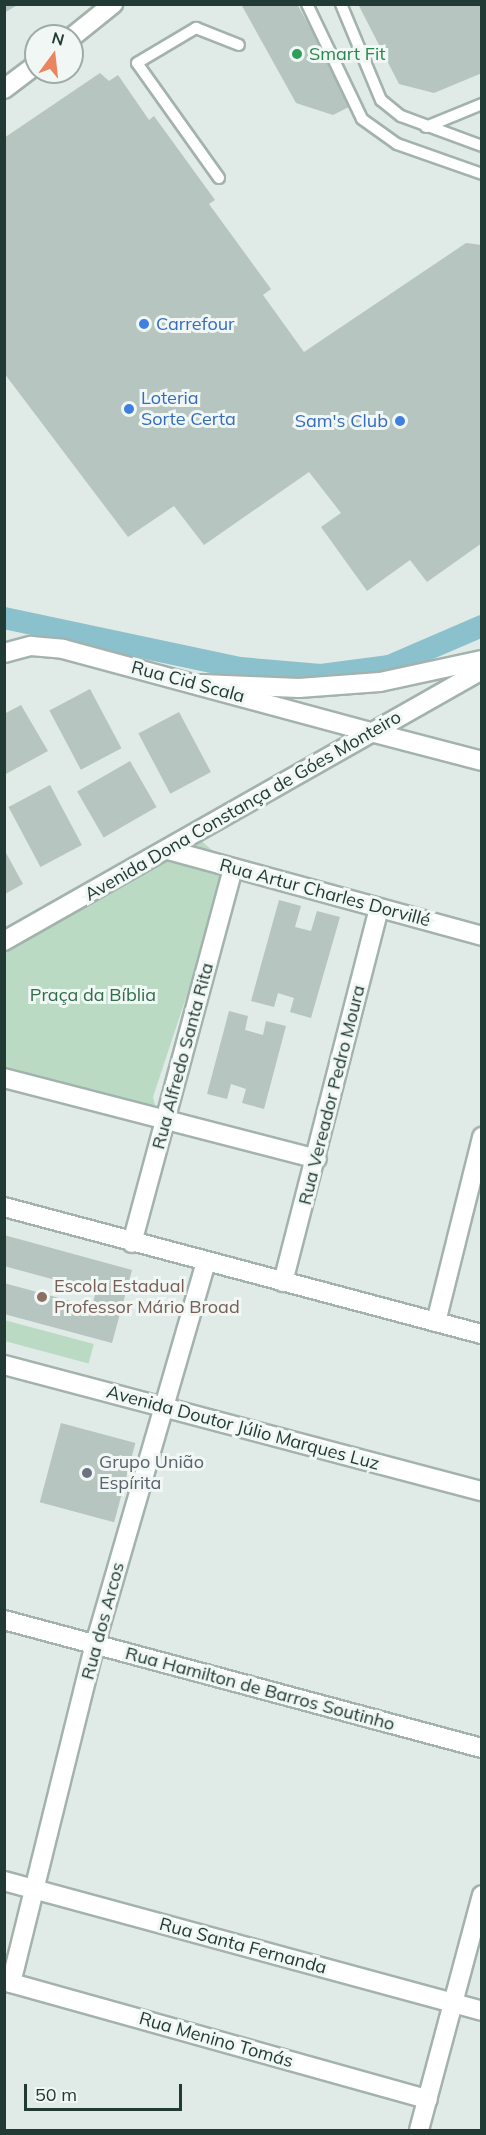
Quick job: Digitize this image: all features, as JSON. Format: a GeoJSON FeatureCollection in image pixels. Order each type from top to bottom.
{"type":"FeatureCollection","features":[{"type":"Feature","properties":{"kind":"street"},"geometry":{"type":"LineString","coordinates":[[84,27],[113,4]]}},
{"type":"Feature","properties":{"kind":"street"},"geometry":{"type":"LineString","coordinates":[[4,89],[24,74]]}},
{"type":"Feature","properties":{"kind":"street","name":"Rua Cid Scala"},"geometry":{"type":"LineString","coordinates":[[4,653],[47,646],[201,684],[482,761]]}},
{"type":"Feature","properties":{"kind":"street"},"geometry":{"type":"LineString","coordinates":[[201,684],[299,688],[380,682],[482,660]]}},
{"type":"Feature","properties":{"kind":"street","name":"Avenida Dona Constança de Góes Monteiro"},"geometry":{"type":"LineString","coordinates":[[4,942],[482,670]]}},
{"type":"Feature","properties":{"kind":"street","name":"Rua Artur Charles Dorvillé"},"geometry":{"type":"LineString","coordinates":[[168,850],[482,936]]}},
{"type":"Feature","properties":{"kind":"street","name":"Rua Alfredo Santa Rita"},"geometry":{"type":"LineString","coordinates":[[132,1243],[166,1124],[232,868]]}},
{"type":"Feature","properties":{"kind":"street","name":"Rua Vereador Pedro Moura"},"geometry":{"type":"LineString","coordinates":[[283,1282],[317,1159],[379,908]]}},
{"type":"Feature","properties":{"kind":"street"},"geometry":{"type":"LineString","coordinates":[[4,1078],[166,1124],[317,1159]]}},
{"type":"Feature","properties":{"kind":"street"},"geometry":{"type":"LineString","coordinates":[[436,1322],[482,1137]]}},
{"type":"Feature","properties":{"kind":"street"},"geometry":{"type":"LineString","coordinates":[[4,1207],[132,1243],[482,1334]]}},
{"type":"Feature","properties":{"kind":"street","name":"Rua dos Arcos"},"geometry":{"type":"LineString","coordinates":[[8,1982],[95,1644],[206,1262]]}},
{"type":"Feature","properties":{"kind":"street","name":"Avenida Doutor Júlio Marques Luz"},"geometry":{"type":"LineString","coordinates":[[4,1365],[482,1491]]}},
{"type":"Feature","properties":{"kind":"street","name":"Rua Hamilton de Barros Soutinho"},"geometry":{"type":"LineString","coordinates":[[4,1620],[482,1749]]}},
{"type":"Feature","properties":{"kind":"street","name":"Rua Santa Fernanda"},"geometry":{"type":"LineString","coordinates":[[4,1881],[482,2011]]}},
{"type":"Feature","properties":{"kind":"street"},"geometry":{"type":"LineString","coordinates":[[419,2130],[482,1895]]}},
{"type":"Feature","properties":{"kind":"street","name":"Rua Menino Tomás"},"geometry":{"type":"LineString","coordinates":[[8,1982],[428,2099]]}},
{"type":"Feature","properties":{"kind":"lane"},"geometry":{"type":"LineString","coordinates":[[307,4],[362,119],[397,144],[482,174]]}},
{"type":"Feature","properties":{"kind":"lane"},"geometry":{"type":"LineString","coordinates":[[341,4],[381,100],[426,127],[482,146]]}},
{"type":"Feature","properties":{"kind":"lane"},"geometry":{"type":"LineString","coordinates":[[219,178],[137,63],[196,28],[239,45]]}},
{"type":"Feature","properties":{"kind":"lane"},"geometry":{"type":"LineString","coordinates":[[426,127],[482,104]]}},
{"type":"Feature","properties":{"kind":"green space","name":"Praça da Bíblia"},"geometry":{"type":"Polygon","coordinates":[[[194,835],[230,865],[153,1097],[159,1121],[5,1078],[4,942],[194,835]]]}},
{"type":"Feature","properties":{"kind":"green space"},"geometry":{"type":"Polygon","coordinates":[[[4,1320],[94,1344],[89,1363],[4,1341],[4,1320]]]}},
{"type":"Feature","properties":{"kind":"building"},"geometry":{"type":"Polygon","coordinates":[[[4,4],[19,4],[4,13],[4,4]]]}},
{"type":"Feature","properties":{"kind":"building","name":"Smart Fit"},"geometry":{"type":"Polygon","coordinates":[[[241,4],[297,4],[353,105],[333,115],[296,103],[241,4]]]}},
{"type":"Feature","properties":{"kind":"building"},"geometry":{"type":"Polygon","coordinates":[[[358,4],[482,4],[482,73],[434,93],[399,84],[358,4]]]}},
{"type":"Feature","properties":{"kind":"building","name":"Carrefour"},"geometry":{"type":"Polygon","coordinates":[[[100,73],[109,81],[118,75],[149,120],[154,116],[215,200],[209,204],[271,289],[263,295],[304,352],[466,243],[482,245],[482,543],[427,582],[410,560],[367,591],[321,527],[341,513],[309,472],[204,545],[174,506],[128,537],[4,373],[4,138],[100,73]]]}},
{"type":"Feature","properties":{"kind":"building"},"geometry":{"type":"Polygon","coordinates":[[[90,689],[121,748],[81,770],[49,711],[90,689]]]}},
{"type":"Feature","properties":{"kind":"building"},"geometry":{"type":"Polygon","coordinates":[[[21,705],[48,751],[4,775],[4,714],[21,705]]]}},
{"type":"Feature","properties":{"kind":"building"},"geometry":{"type":"Polygon","coordinates":[[[179,712],[211,772],[170,794],[138,734],[179,712]]]}},
{"type":"Feature","properties":{"kind":"building"},"geometry":{"type":"Polygon","coordinates":[[[130,761],[156,807],[104,837],[77,792],[130,761]]]}},
{"type":"Feature","properties":{"kind":"building"},"geometry":{"type":"Polygon","coordinates":[[[50,785],[82,845],[40,867],[9,807],[50,785]]]}},
{"type":"Feature","properties":{"kind":"building"},"geometry":{"type":"Polygon","coordinates":[[[5,851],[23,884],[5,894],[5,851]]]}},
{"type":"Feature","properties":{"kind":"building"},"geometry":{"type":"Polygon","coordinates":[[[279,900],[301,906],[295,927],[311,931],[317,911],[340,917],[311,1018],[290,1012],[294,998],[278,993],[274,1007],[251,1001],[279,900]]]}},
{"type":"Feature","properties":{"kind":"building"},"geometry":{"type":"Polygon","coordinates":[[[229,1011],[248,1016],[245,1030],[263,1035],[266,1021],[286,1026],[264,1109],[242,1103],[246,1089],[231,1084],[227,1099],[207,1094],[229,1011]]]}},
{"type":"Feature","properties":{"kind":"building"},"geometry":{"type":"Polygon","coordinates":[[[4,1235],[132,1270],[112,1343],[4,1314],[4,1283],[92,1307],[96,1291],[4,1266],[4,1235]]]}},
{"type":"Feature","properties":{"kind":"building","name":"Grupo União Espírita"},"geometry":{"type":"Polygon","coordinates":[[[61,1423],[135,1443],[114,1522],[40,1502],[61,1423]]]}},
{"type":"Feature","properties":{"kind":"waterway"},"geometry":{"type":"LineString","coordinates":[[4,618],[240,668],[321,675],[389,666],[482,626]]}},
{"type":"Feature","properties":{"kind":"place","name":"Smart Fit"},"geometry":{"type":"Point","coordinates":[297,54]}},
{"type":"Feature","properties":{"kind":"place","name":"Carrefour"},"geometry":{"type":"Point","coordinates":[144,324]}},
{"type":"Feature","properties":{"kind":"place","name":"Loteria Sorte Certa"},"geometry":{"type":"Point","coordinates":[129,409]}},
{"type":"Feature","properties":{"kind":"place","name":"Sam's Club"},"geometry":{"type":"Point","coordinates":[400,421]}},
{"type":"Feature","properties":{"kind":"place","name":"Escola Estadual Professor Mário Broad"},"geometry":{"type":"Point","coordinates":[42,1297]}},
{"type":"Feature","properties":{"kind":"place","name":"Grupo União Espírita"},"geometry":{"type":"Point","coordinates":[87,1473]}}]}
